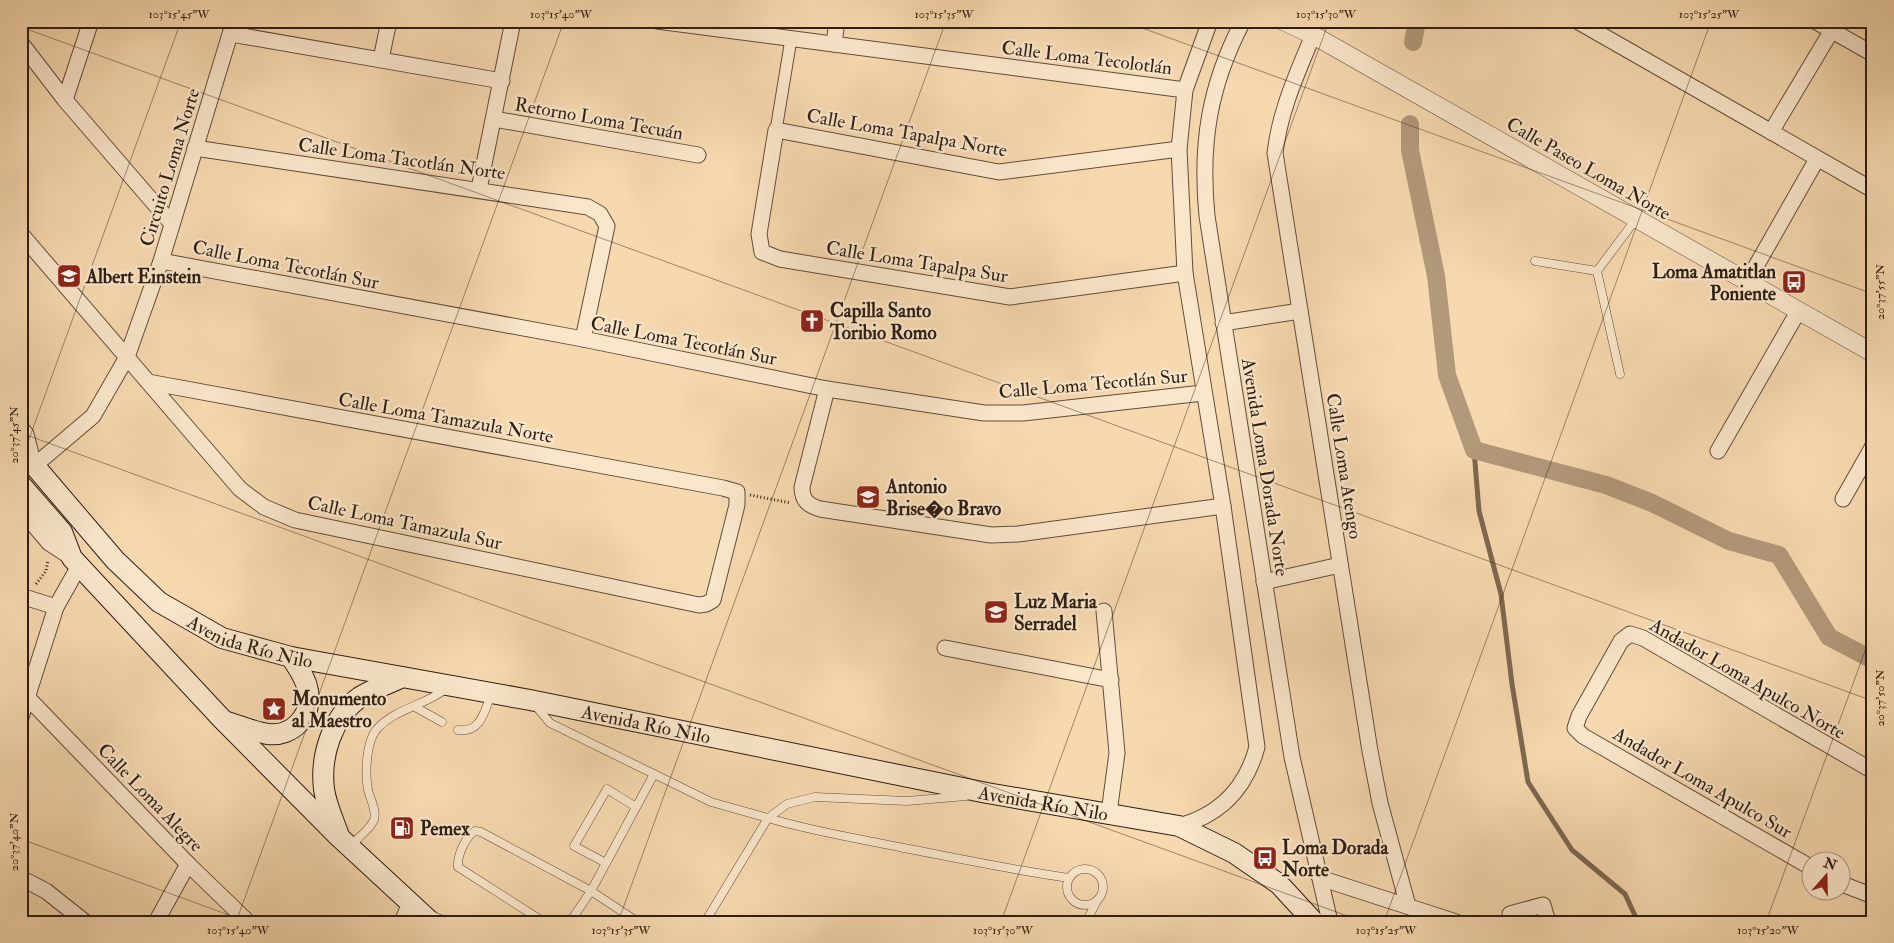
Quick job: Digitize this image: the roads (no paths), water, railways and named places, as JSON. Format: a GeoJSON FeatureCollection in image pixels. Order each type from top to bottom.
{"type":"FeatureCollection","features":[{"type":"Feature","properties":{"kind":"main road","name":"Avenida Río Nilo"},"geometry":{"type":"LineString","coordinates":[[21,450],[115,560],[159,602],[222,638],[291,657],[530,700],[987,793],[1179,826],[1234,853],[1279,884],[1314,922]]}},
{"type":"Feature","properties":{"kind":"main road"},"geometry":{"type":"LineString","coordinates":[[21,485],[62,532],[75,562],[222,720],[415,914]]}},
{"type":"Feature","properties":{"kind":"main road"},"geometry":{"type":"LineString","coordinates":[[222,720],[270,734],[285,733],[295,728],[304,718],[309,694],[305,679],[291,657]]}},
{"type":"Feature","properties":{"kind":"main road"},"geometry":{"type":"LineString","coordinates":[[344,842],[324,790],[327,744],[334,727],[347,710],[361,697],[402,677]]}},
{"type":"Feature","properties":{"kind":"street"},"geometry":{"type":"LineString","coordinates":[[65,100],[91,21]]}},
{"type":"Feature","properties":{"kind":"street"},"geometry":{"type":"LineString","coordinates":[[381,59],[389,21]]}},
{"type":"Feature","properties":{"kind":"street"},"geometry":{"type":"LineString","coordinates":[[480,189],[513,21]]}},
{"type":"Feature","properties":{"kind":"street","name":"Calle Loma Tecolotlán"},"geometry":{"type":"LineString","coordinates":[[657,21],[1185,90]]}},
{"type":"Feature","properties":{"kind":"street"},"geometry":{"type":"LineString","coordinates":[[834,44],[837,21]]}},
{"type":"Feature","properties":{"kind":"street"},"geometry":{"type":"LineString","coordinates":[[1179,826],[1204,817],[1226,802],[1242,782],[1257,747],[1223,506],[1203,393],[1185,273],[1179,149],[1185,90],[1210,21]]}},
{"type":"Feature","properties":{"kind":"street","name":"Avenida Loma Dorada Norte"},"geometry":{"type":"LineString","coordinates":[[1243,21],[1219,73],[1210,107],[1205,138],[1203,179],[1223,323],[1292,757],[1330,922]]}},
{"type":"Feature","properties":{"kind":"street","name":"Calle Paseo Loma Norte"},"geometry":{"type":"LineString","coordinates":[[1283,21],[1313,35],[1873,353]]}},
{"type":"Feature","properties":{"kind":"street"},"geometry":{"type":"LineString","coordinates":[[1577,21],[1873,190]]}},
{"type":"Feature","properties":{"kind":"street"},"geometry":{"type":"LineString","coordinates":[[1816,21],[1873,54]]}},
{"type":"Feature","properties":{"kind":"street"},"geometry":{"type":"LineString","coordinates":[[232,28],[381,59],[502,81]]}},
{"type":"Feature","properties":{"kind":"street","name":"Circuito Loma Norte"},"geometry":{"type":"LineString","coordinates":[[34,466],[93,416],[127,357],[161,261],[232,28]]}},
{"type":"Feature","properties":{"kind":"street"},"geometry":{"type":"LineString","coordinates":[[1771,132],[1832,30]]}},
{"type":"Feature","properties":{"kind":"street","name":"Calle Loma Atengo"},"geometry":{"type":"LineString","coordinates":[[1313,35],[1285,102],[1275,153],[1378,794],[1408,906]]}},
{"type":"Feature","properties":{"kind":"street"},"geometry":{"type":"LineString","coordinates":[[776,130],[791,39]]}},
{"type":"Feature","properties":{"kind":"street"},"geometry":{"type":"LineString","coordinates":[[21,43],[65,100],[172,224]]}},
{"type":"Feature","properties":{"kind":"street","name":"Retorno Loma Tecuán"},"geometry":{"type":"LineString","coordinates":[[494,120],[698,155]]}},
{"type":"Feature","properties":{"kind":"street","name":"Calle Loma Tapalpa Norte"},"geometry":{"type":"LineString","coordinates":[[776,130],[999,172],[1179,149]]}},
{"type":"Feature","properties":{"kind":"street","name":"Calle Loma Tapalpa Sur"},"geometry":{"type":"LineString","coordinates":[[776,130],[759,234],[762,252],[780,259],[1010,297],[1185,273]]}},
{"type":"Feature","properties":{"kind":"street","name":"Calle Loma Tacotlán Norte"},"geometry":{"type":"LineString","coordinates":[[195,148],[480,189],[588,207],[600,214],[607,226],[583,340]]}},
{"type":"Feature","properties":{"kind":"street"},"geometry":{"type":"LineString","coordinates":[[1747,282],[1817,159]]}},
{"type":"Feature","properties":{"kind":"street","name":"Calle Loma Tamazula Sur"},"geometry":{"type":"LineString","coordinates":[[21,234],[240,489],[264,507],[295,520],[699,605],[706,604]]}},
{"type":"Feature","properties":{"kind":"street","name":"Calle Loma Tecotlán Sur"},"geometry":{"type":"LineString","coordinates":[[161,261],[583,340],[827,389],[984,413],[1023,413],[1203,393]]}},
{"type":"Feature","properties":{"kind":"street"},"geometry":{"type":"LineString","coordinates":[[1718,451],[1799,310]]}},
{"type":"Feature","properties":{"kind":"street"},"geometry":{"type":"LineString","coordinates":[[1223,323],[1300,311]]}},
{"type":"Feature","properties":{"kind":"street","name":"Calle Loma Tamazula Norte"},"geometry":{"type":"LineString","coordinates":[[148,382],[737,492],[737,505],[712,600],[706,604]]}},
{"type":"Feature","properties":{"kind":"street"},"geometry":{"type":"LineString","coordinates":[[827,389],[802,487],[802,496],[806,503],[820,509],[991,535],[1018,534],[1223,506]]}},
{"type":"Feature","properties":{"kind":"street"},"geometry":{"type":"LineString","coordinates":[[21,428],[26,434],[34,466]]}},
{"type":"Feature","properties":{"kind":"street"},"geometry":{"type":"LineString","coordinates":[[1843,499],[1873,446]]}},
{"type":"Feature","properties":{"kind":"street"},"geometry":{"type":"LineString","coordinates":[[21,510],[49,543],[75,562],[56,607],[21,717]]}},
{"type":"Feature","properties":{"kind":"street"},"geometry":{"type":"LineString","coordinates":[[1264,582],[1340,565]]}},
{"type":"Feature","properties":{"kind":"street"},"geometry":{"type":"LineString","coordinates":[[21,596],[56,607]]}},
{"type":"Feature","properties":{"kind":"street"},"geometry":{"type":"LineString","coordinates":[[1104,611],[1117,752],[1109,813]]}},
{"type":"Feature","properties":{"kind":"street","name":"Andador Loma Apulco Sur"},"geometry":{"type":"LineString","coordinates":[[1630,634],[1621,641],[1579,716],[1575,728],[1583,736],[1802,862]]}},
{"type":"Feature","properties":{"kind":"street","name":"Andador Loma Apulco Norte"},"geometry":{"type":"LineString","coordinates":[[1630,634],[1643,638],[1873,771]]}},
{"type":"Feature","properties":{"kind":"street"},"geometry":{"type":"LineString","coordinates":[[945,648],[1111,680]]}},
{"type":"Feature","properties":{"kind":"street","name":"Calle Loma Alegre"},"geometry":{"type":"LineString","coordinates":[[28,698],[188,864],[248,922]]}},
{"type":"Feature","properties":{"kind":"street"},"geometry":{"type":"LineString","coordinates":[[156,922],[188,864]]}},
{"type":"Feature","properties":{"kind":"street"},"geometry":{"type":"LineString","coordinates":[[21,878],[46,891],[85,922]]}},
{"type":"Feature","properties":{"kind":"street"},"geometry":{"type":"LineString","coordinates":[[1320,878],[1456,922]]}},
{"type":"Feature","properties":{"kind":"street"},"geometry":{"type":"LineString","coordinates":[[1852,888],[1873,896]]}},
{"type":"Feature","properties":{"kind":"street"},"geometry":{"type":"LineString","coordinates":[[1512,922],[1510,914],[1543,905],[1548,922]]}},
{"type":"Feature","properties":{"kind":"lane"},"geometry":{"type":"LineString","coordinates":[[1620,374],[1597,271],[1636,219]]}},
{"type":"Feature","properties":{"kind":"lane"},"geometry":{"type":"LineString","coordinates":[[1535,261],[1597,271]]}},
{"type":"Feature","properties":{"kind":"lane"},"geometry":{"type":"LineString","coordinates":[[344,842],[373,820],[374,813],[368,788],[366,765],[374,732],[394,714],[435,698],[450,686]]}},
{"type":"Feature","properties":{"kind":"lane"},"geometry":{"type":"LineString","coordinates":[[458,730],[467,731],[479,724],[492,693]]}},
{"type":"Feature","properties":{"kind":"lane"},"geometry":{"type":"LineString","coordinates":[[530,700],[550,723],[711,802],[801,828],[1016,870],[1069,878]]}},
{"type":"Feature","properties":{"kind":"lane"},"geometry":{"type":"LineString","coordinates":[[415,707],[442,722]]}},
{"type":"Feature","properties":{"kind":"lane"},"geometry":{"type":"LineString","coordinates":[[570,922],[591,891],[654,774]]}},
{"type":"Feature","properties":{"kind":"lane"},"geometry":{"type":"LineString","coordinates":[[606,863],[574,846],[607,789],[636,807]]}},
{"type":"Feature","properties":{"kind":"lane"},"geometry":{"type":"LineString","coordinates":[[705,922],[768,818],[787,804],[815,797],[929,801],[987,793]]}},
{"type":"Feature","properties":{"kind":"lane"},"geometry":{"type":"LineString","coordinates":[[544,922],[458,867],[458,860],[470,834],[475,831],[481,832],[591,891],[638,922]]}},
{"type":"Feature","properties":{"kind":"lane"},"geometry":{"type":"LineString","coordinates":[[1086,922],[1101,896],[1104,884],[1097,873],[1085,868],[1073,873],[1069,878],[1066,889],[1071,899],[1081,905],[1097,901]]}},
{"type":"Feature","properties":{"kind":"lane"},"geometry":{"type":"LineString","coordinates":[[415,914],[447,922]]}},
{"type":"Feature","properties":{"kind":"waterway"},"geometry":{"type":"LineString","coordinates":[[1413,42],[1417,21]]}},
{"type":"Feature","properties":{"kind":"waterway"},"geometry":{"type":"LineString","coordinates":[[1410,124],[1410,150],[1436,276],[1447,375],[1474,450],[1606,485],[1652,503],[1729,541],[1779,555],[1829,637],[1873,660]]}},
{"type":"Feature","properties":{"kind":"waterway"},"geometry":{"type":"LineString","coordinates":[[1474,450],[1479,511],[1501,594],[1512,684],[1528,782],[1572,850],[1625,894],[1638,922]]}},
{"type":"Feature","properties":{"kind":"place","name":"Albert Einstein"},"geometry":{"type":"Point","coordinates":[69,276]}},
{"type":"Feature","properties":{"kind":"place","name":"Loma Amatitlan Poniente"},"geometry":{"type":"Point","coordinates":[1794,282]}},
{"type":"Feature","properties":{"kind":"place","name":"Capilla Santo Toribio Romo"},"geometry":{"type":"Point","coordinates":[812,321]}},
{"type":"Feature","properties":{"kind":"place","name":"Antonio Brise�o Bravo"},"geometry":{"type":"Point","coordinates":[868,497]}},
{"type":"Feature","properties":{"kind":"place","name":"Luz Maria Serradel"},"geometry":{"type":"Point","coordinates":[996,612]}},
{"type":"Feature","properties":{"kind":"place","name":"Monumento al Maestro"},"geometry":{"type":"Point","coordinates":[274,709]}},
{"type":"Feature","properties":{"kind":"place","name":"Pemex"},"geometry":{"type":"Point","coordinates":[402,828]}},
{"type":"Feature","properties":{"kind":"place","name":"Loma Dorada Norte"},"geometry":{"type":"Point","coordinates":[1265,858]}}]}
